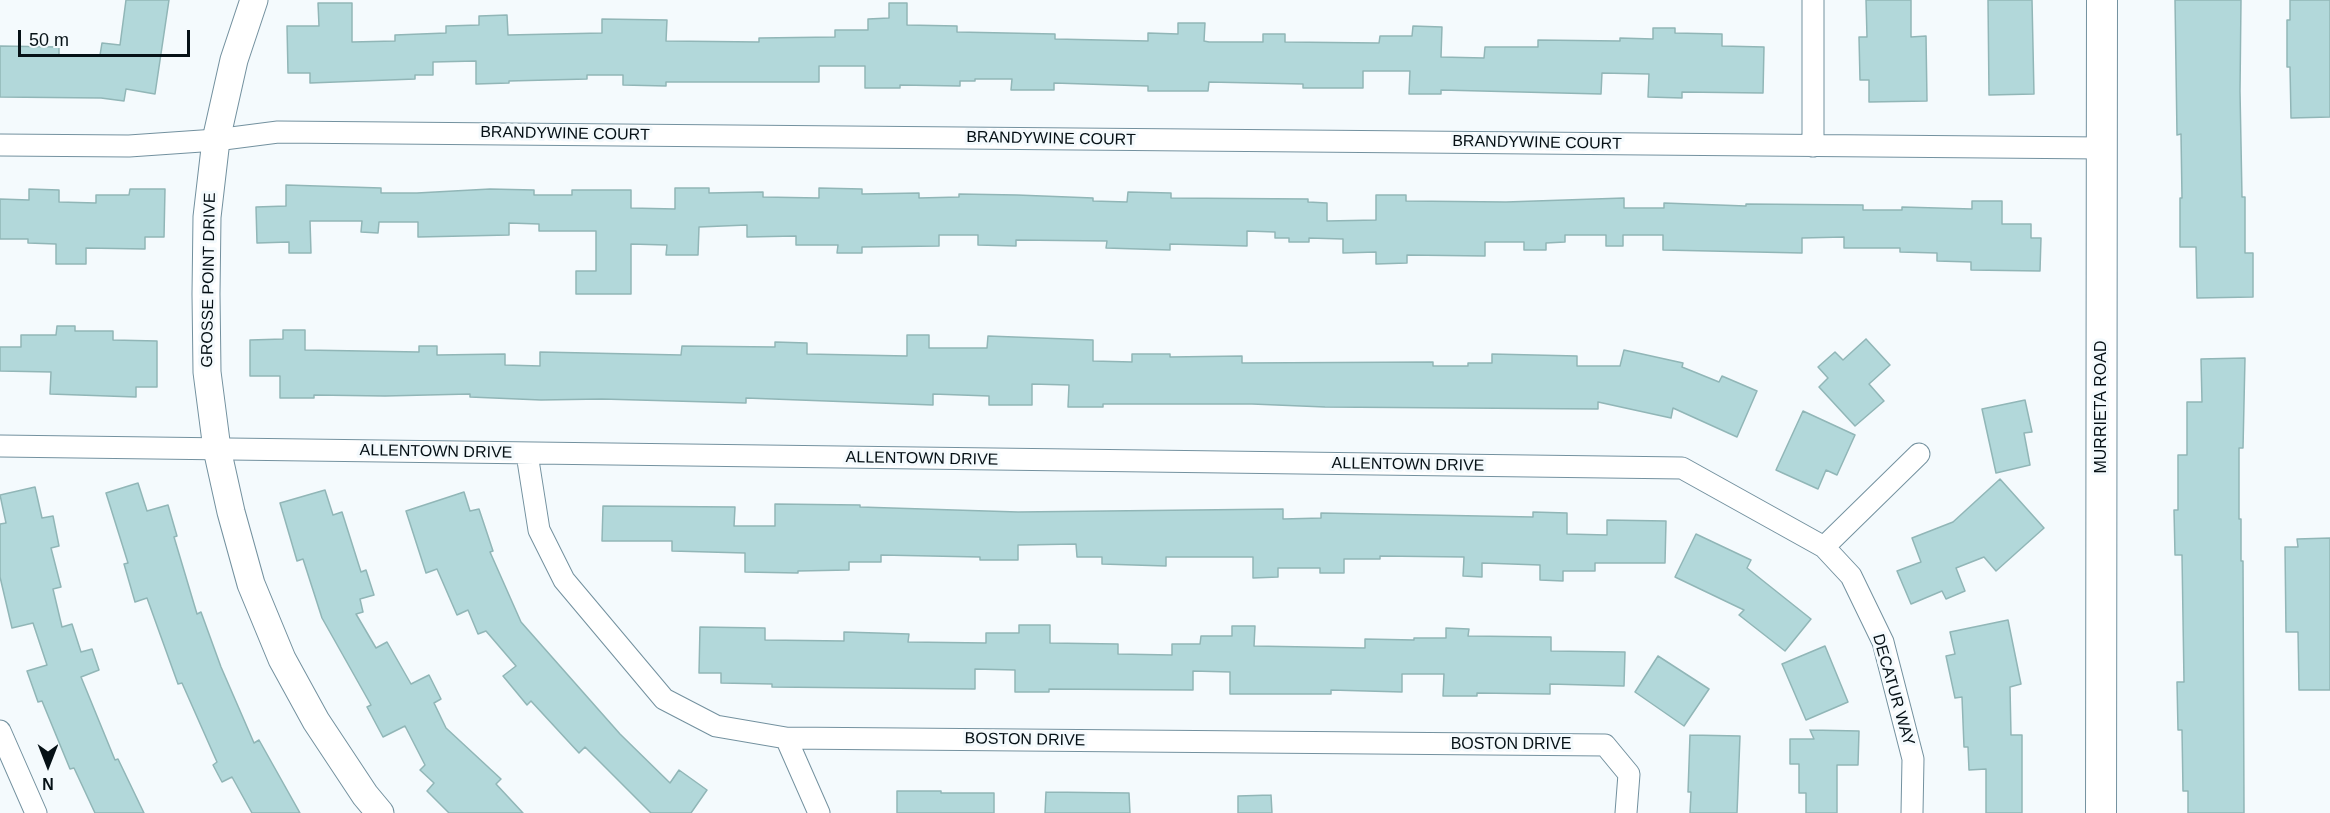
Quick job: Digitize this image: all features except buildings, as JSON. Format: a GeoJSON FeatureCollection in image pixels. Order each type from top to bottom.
{"type":"FeatureCollection","features":[{"type":"Feature","properties":{"kind":"main road","name":"MURRIETA ROAD"},"geometry":{"type":"LineString","coordinates":[[2101,813],[2102,0]]}},
{"type":"Feature","properties":{"kind":"street","name":"GROSSE POINT DRIVE"},"geometry":{"type":"LineString","coordinates":[[254,0],[234,60],[216,140],[207,217],[207,372],[217,449],[231,512],[251,584],[282,659],[316,721],[365,795],[380,813]]}},
{"type":"Feature","properties":{"kind":"street"},"geometry":{"type":"LineString","coordinates":[[1813,0],[1813,146]]}},
{"type":"Feature","properties":{"kind":"street","name":"BRANDYWINE COURT"},"geometry":{"type":"LineString","coordinates":[[0,145],[129,146],[216,140],[278,132],[2102,148]]}},
{"type":"Feature","properties":{"kind":"street","name":"ALLENTOWN DRIVE"},"geometry":{"type":"LineString","coordinates":[[0,446],[1682,468],[1824,547]]}},
{"type":"Feature","properties":{"kind":"street","name":"BOSTON DRIVE"},"geometry":{"type":"LineString","coordinates":[[527,454],[539,530],[564,580],[664,699],[716,726],[786,738],[1605,745],[1629,774],[1626,813]]}},
{"type":"Feature","properties":{"kind":"street"},"geometry":{"type":"LineString","coordinates":[[1824,547],[1919,454]]}},
{"type":"Feature","properties":{"kind":"street","name":"DECATUR WAY"},"geometry":{"type":"LineString","coordinates":[[1824,547],[1851,576],[1883,642],[1913,759],[1912,813]]}},
{"type":"Feature","properties":{"kind":"street"},"geometry":{"type":"LineString","coordinates":[[0,731],[36,813]]}},
{"type":"Feature","properties":{"kind":"street"},"geometry":{"type":"LineString","coordinates":[[786,738],[819,813]]}}]}
